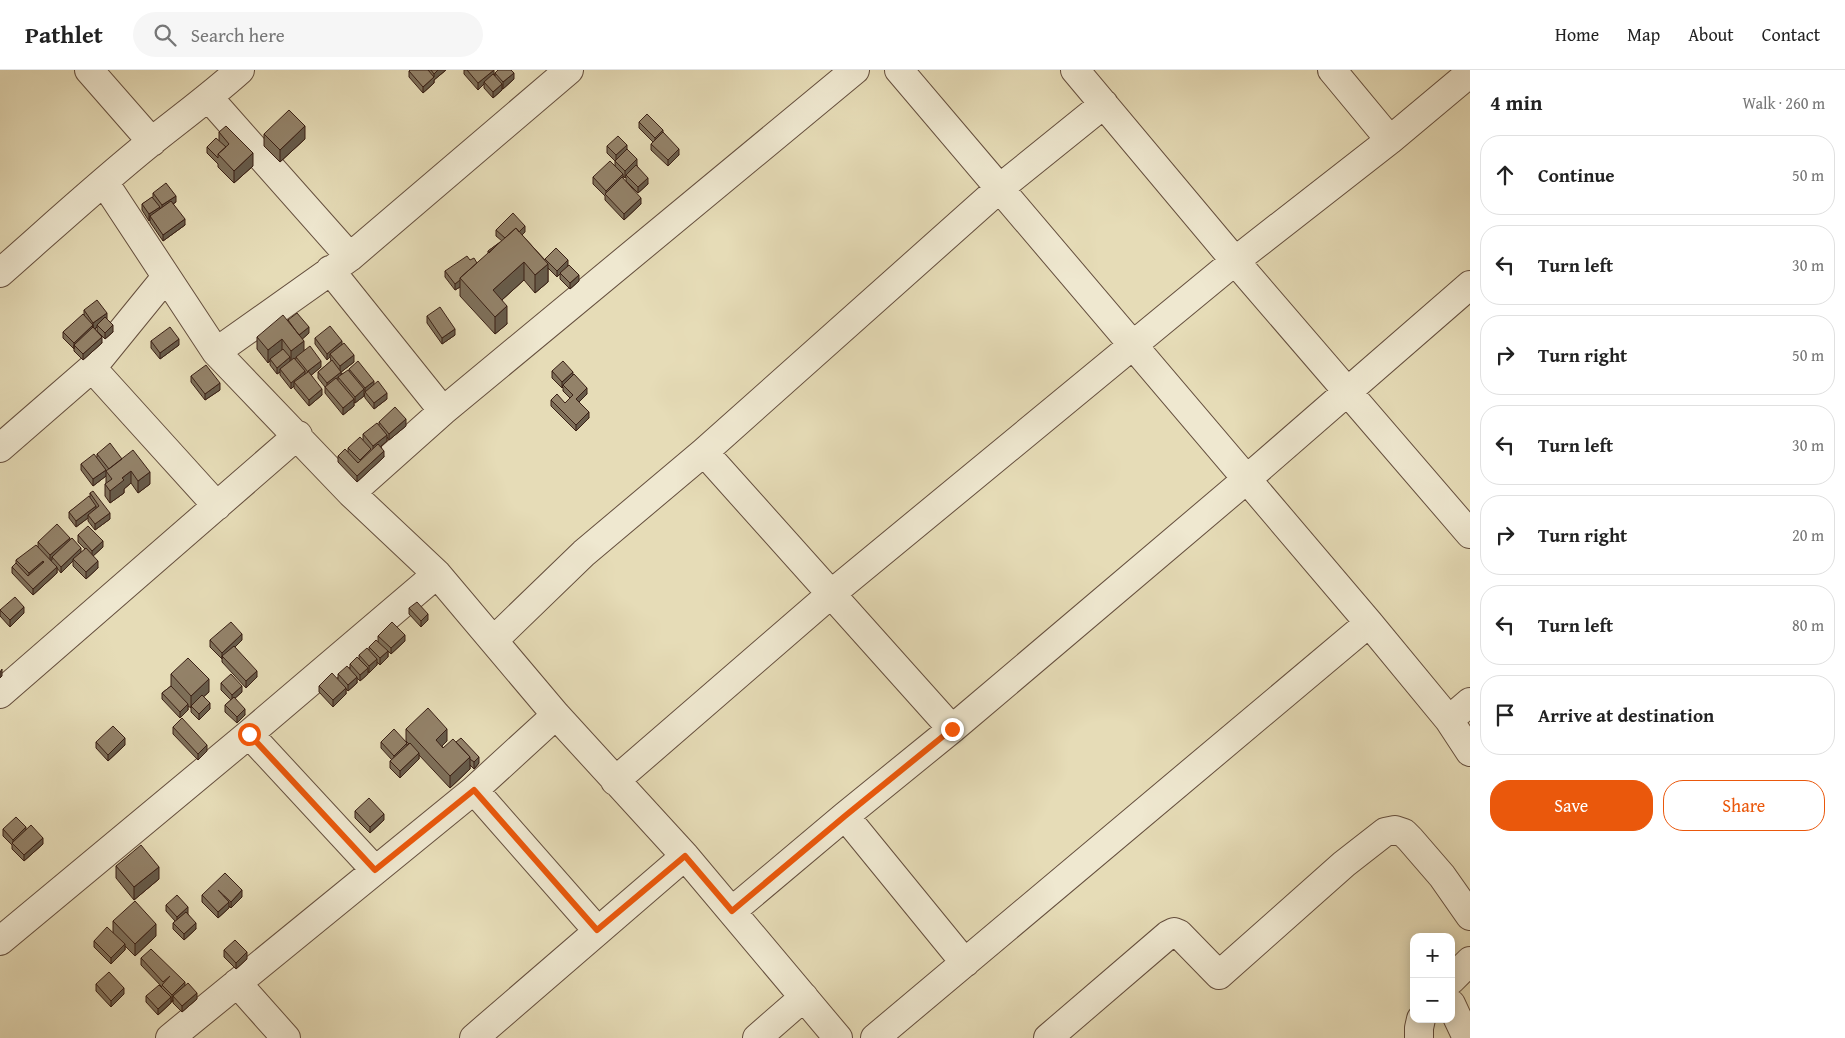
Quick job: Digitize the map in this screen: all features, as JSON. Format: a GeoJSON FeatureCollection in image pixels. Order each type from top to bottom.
{"type":"FeatureCollection","features":[{"type":"Feature","properties":{"kind":"street"},"geometry":{"type":"LineString","coordinates":[[89,70],[152,142]]}},
{"type":"Feature","properties":{"kind":"street"},"geometry":{"type":"LineString","coordinates":[[0,273],[104,182],[209,98],[240,70]]}},
{"type":"Feature","properties":{"kind":"street"},"geometry":{"type":"LineString","coordinates":[[216,352],[340,264],[569,70]]}},
{"type":"Feature","properties":{"kind":"street"},"geometry":{"type":"LineString","coordinates":[[352,493],[443,411],[855,70]]}},
{"type":"Feature","properties":{"kind":"street"},"geometry":{"type":"LineString","coordinates":[[899,70],[1369,623],[1448,720],[1470,752]]}},
{"type":"Feature","properties":{"kind":"street"},"geometry":{"type":"LineString","coordinates":[[1075,70],[1235,261],[1470,534]]}},
{"type":"Feature","properties":{"kind":"street"},"geometry":{"type":"LineString","coordinates":[[1332,70],[1390,140]]}},
{"type":"Feature","properties":{"kind":"street"},"geometry":{"type":"LineString","coordinates":[[616,781],[831,594],[1235,261],[1390,140],[1470,73]]}},
{"type":"Feature","properties":{"kind":"street"},"geometry":{"type":"LineString","coordinates":[[209,98],[340,264],[443,411]]}},
{"type":"Feature","properties":{"kind":"street"},"geometry":{"type":"LineString","coordinates":[[494,640],[584,553],[704,452],[1000,188],[1104,104]]}},
{"type":"Feature","properties":{"kind":"street"},"geometry":{"type":"LineString","coordinates":[[104,182],[216,352],[352,493],[437,574],[556,715],[685,856],[838,1038]]}},
{"type":"Feature","properties":{"kind":"street"},"geometry":{"type":"LineString","coordinates":[[0,448],[92,368],[166,277]]}},
{"type":"Feature","properties":{"kind":"street"},"geometry":{"type":"LineString","coordinates":[[732,911],[952,729],[1247,479],[1470,285]]}},
{"type":"Feature","properties":{"kind":"street"},"geometry":{"type":"LineString","coordinates":[[92,368],[217,506]]}},
{"type":"Feature","properties":{"kind":"street"},"geometry":{"type":"LineString","coordinates":[[0,694],[298,435]]}},
{"type":"Feature","properties":{"kind":"street"},"geometry":{"type":"LineString","coordinates":[[704,452],[952,729]]}},
{"type":"Feature","properties":{"kind":"street"},"geometry":{"type":"LineString","coordinates":[[0,941],[249,734],[437,574]]}},
{"type":"Feature","properties":{"kind":"street"},"geometry":{"type":"LineString","coordinates":[[875,1038],[1369,623]]}},
{"type":"Feature","properties":{"kind":"street"},"geometry":{"type":"LineString","coordinates":[[1448,720],[1470,702]]}},
{"type":"Feature","properties":{"kind":"street"},"geometry":{"type":"LineString","coordinates":[[170,1038],[474,790],[556,715]]}},
{"type":"Feature","properties":{"kind":"street"},"geometry":{"type":"LineString","coordinates":[[249,734],[375,870]]}},
{"type":"Feature","properties":{"kind":"street"},"geometry":{"type":"LineString","coordinates":[[474,790],[597,930]]}},
{"type":"Feature","properties":{"kind":"street"},"geometry":{"type":"LineString","coordinates":[[845,816],[965,963]]}},
{"type":"Feature","properties":{"kind":"street"},"geometry":{"type":"LineString","coordinates":[[1048,1038],[1168,934],[1174,932],[1179,934],[1219,975],[1344,864],[1385,832],[1395,830],[1404,833],[1442,876],[1470,916]]}},
{"type":"Feature","properties":{"kind":"street"},"geometry":{"type":"LineString","coordinates":[[474,1038],[685,856]]}},
{"type":"Feature","properties":{"kind":"street"},"geometry":{"type":"LineString","coordinates":[[1453,978],[1470,962]]}},
{"type":"Feature","properties":{"kind":"street"},"geometry":{"type":"LineString","coordinates":[[237,983],[286,1038]]}},
{"type":"Feature","properties":{"kind":"street"},"geometry":{"type":"LineString","coordinates":[[757,1038],[804,997]]}},
{"type":"Feature","properties":{"kind":"street"},"geometry":{"type":"LineString","coordinates":[[1455,1012],[1468,1038]]}},
{"type":"Feature","properties":{"kind":"street"},"geometry":{"type":"LineString","coordinates":[[1420,1023],[1420,1038]]}},
{"type":"Feature","properties":{"kind":"building"},"geometry":{"type":"Polygon","coordinates":[[[410,70],[428,70],[434,77],[423,87],[410,70]]]}},
{"type":"Feature","properties":{"kind":"building"},"geometry":{"type":"Polygon","coordinates":[[[467,70],[494,70],[478,83],[467,70]]]}},
{"type":"Feature","properties":{"kind":"building"},"geometry":{"type":"Polygon","coordinates":[[[498,70],[511,70],[514,73],[503,82],[495,73],[498,70]]]}},
{"type":"Feature","properties":{"kind":"building"},"geometry":{"type":"Polygon","coordinates":[[[493,74],[502,84],[493,92],[484,82],[493,74]]]}},
{"type":"Feature","properties":{"kind":"building"},"geometry":{"type":"Polygon","coordinates":[[[289,110],[305,126],[280,150],[264,134],[289,110]]]}},
{"type":"Feature","properties":{"kind":"building"},"geometry":{"type":"Polygon","coordinates":[[[647,114],[663,130],[655,138],[639,122],[647,114]]]}},
{"type":"Feature","properties":{"kind":"building"},"geometry":{"type":"Polygon","coordinates":[[[226,126],[253,153],[234,171],[218,154],[229,144],[219,132],[226,126]]]}},
{"type":"Feature","properties":{"kind":"building"},"geometry":{"type":"Polygon","coordinates":[[[663,132],[679,149],[668,160],[651,144],[663,132]]]}},
{"type":"Feature","properties":{"kind":"building"},"geometry":{"type":"Polygon","coordinates":[[[618,136],[627,145],[616,155],[607,146],[618,136]]]}},
{"type":"Feature","properties":{"kind":"building"},"geometry":{"type":"Polygon","coordinates":[[[216,138],[226,147],[218,154],[218,158],[207,147],[216,138]]]}},
{"type":"Feature","properties":{"kind":"building"},"geometry":{"type":"Polygon","coordinates":[[[627,149],[637,159],[625,171],[615,161],[627,149]]]}},
{"type":"Feature","properties":{"kind":"building"},"geometry":{"type":"Polygon","coordinates":[[[610,161],[623,174],[606,191],[593,177],[610,161]]]}},
{"type":"Feature","properties":{"kind":"building"},"geometry":{"type":"Polygon","coordinates":[[[636,165],[648,178],[638,187],[626,175],[636,165]]]}},
{"type":"Feature","properties":{"kind":"building"},"geometry":{"type":"Polygon","coordinates":[[[622,177],[641,198],[624,214],[605,194],[622,177]]]}},
{"type":"Feature","properties":{"kind":"building"},"geometry":{"type":"Polygon","coordinates":[[[166,183],[176,196],[162,205],[153,193],[166,183]]]}},
{"type":"Feature","properties":{"kind":"building"},"geometry":{"type":"Polygon","coordinates":[[[152,197],[160,207],[149,214],[142,204],[152,197]]]}},
{"type":"Feature","properties":{"kind":"building"},"geometry":{"type":"Polygon","coordinates":[[[171,201],[185,219],[163,235],[150,216],[171,201]]]}},
{"type":"Feature","properties":{"kind":"building"},"geometry":{"type":"Polygon","coordinates":[[[513,213],[525,226],[519,232],[516,228],[505,238],[496,230],[513,213]]]}},
{"type":"Feature","properties":{"kind":"building"},"geometry":{"type":"Polygon","coordinates":[[[516,228],[548,264],[535,275],[524,262],[493,290],[507,306],[495,317],[460,278],[516,228]]]}},
{"type":"Feature","properties":{"kind":"building"},"geometry":{"type":"Polygon","coordinates":[[[500,242],[489,253],[488,251],[500,242]]]}},
{"type":"Feature","properties":{"kind":"building"},"geometry":{"type":"Polygon","coordinates":[[[556,248],[568,260],[557,271],[545,259],[556,248]]]}},
{"type":"Feature","properties":{"kind":"building"},"geometry":{"type":"Polygon","coordinates":[[[467,256],[470,260],[474,258],[477,263],[455,284],[445,271],[467,256]]]}},
{"type":"Feature","properties":{"kind":"building"},"geometry":{"type":"Polygon","coordinates":[[[569,265],[579,275],[570,283],[560,273],[569,265]]]}},
{"type":"Feature","properties":{"kind":"building"},"geometry":{"type":"Polygon","coordinates":[[[97,300],[107,313],[93,323],[84,310],[97,300]]]}},
{"type":"Feature","properties":{"kind":"building"},"geometry":{"type":"Polygon","coordinates":[[[440,307],[455,329],[442,338],[427,316],[440,307]]]}},
{"type":"Feature","properties":{"kind":"building"},"geometry":{"type":"Polygon","coordinates":[[[297,313],[309,327],[299,335],[288,320],[297,313]]]}},
{"type":"Feature","properties":{"kind":"building"},"geometry":{"type":"Polygon","coordinates":[[[83,314],[93,325],[74,343],[63,332],[83,314]]]}},
{"type":"Feature","properties":{"kind":"building"},"geometry":{"type":"Polygon","coordinates":[[[283,315],[304,341],[291,351],[282,339],[268,350],[257,337],[283,315]]]}},
{"type":"Feature","properties":{"kind":"building"},"geometry":{"type":"Polygon","coordinates":[[[105,317],[113,325],[105,333],[97,325],[105,317]]]}},
{"type":"Feature","properties":{"kind":"building"},"geometry":{"type":"Polygon","coordinates":[[[330,326],[342,341],[327,354],[315,338],[330,326]]]}},
{"type":"Feature","properties":{"kind":"building"},"geometry":{"type":"Polygon","coordinates":[[[93,327],[102,337],[83,354],[74,345],[93,327]]]}},
{"type":"Feature","properties":{"kind":"building"},"geometry":{"type":"Polygon","coordinates":[[[170,327],[179,339],[160,353],[151,341],[170,327]]]}},
{"type":"Feature","properties":{"kind":"building"},"geometry":{"type":"Polygon","coordinates":[[[344,343],[354,355],[340,366],[330,354],[344,343]]]}},
{"type":"Feature","properties":{"kind":"building"},"geometry":{"type":"Polygon","coordinates":[[[310,346],[321,361],[308,371],[322,389],[309,400],[294,382],[308,372],[296,357],[310,346]]]}},
{"type":"Feature","properties":{"kind":"building"},"geometry":{"type":"Polygon","coordinates":[[[283,349],[290,357],[277,368],[270,359],[283,349]]]}},
{"type":"Feature","properties":{"kind":"building"},"geometry":{"type":"Polygon","coordinates":[[[294,358],[305,371],[291,383],[280,369],[294,358]]]}},
{"type":"Feature","properties":{"kind":"building"},"geometry":{"type":"Polygon","coordinates":[[[332,360],[341,372],[327,383],[318,372],[332,360]]]}},
{"type":"Feature","properties":{"kind":"building"},"geometry":{"type":"Polygon","coordinates":[[[358,361],[374,381],[365,388],[349,369],[358,361]]]}},
{"type":"Feature","properties":{"kind":"building"},"geometry":{"type":"Polygon","coordinates":[[[563,361],[573,372],[562,382],[552,371],[563,361]]]}},
{"type":"Feature","properties":{"kind":"building"},"geometry":{"type":"Polygon","coordinates":[[[206,365],[220,383],[205,394],[191,376],[206,365]]]}},
{"type":"Feature","properties":{"kind":"building"},"geometry":{"type":"Polygon","coordinates":[[[348,370],[364,389],[355,397],[338,377],[348,370]]]}},
{"type":"Feature","properties":{"kind":"building"},"geometry":{"type":"Polygon","coordinates":[[[574,374],[587,388],[576,399],[589,412],[576,425],[551,400],[557,394],[565,403],[573,395],[563,385],[574,374]]]}},
{"type":"Feature","properties":{"kind":"building"},"geometry":{"type":"Polygon","coordinates":[[[336,378],[354,399],[343,408],[325,387],[336,378]]]}},
{"type":"Feature","properties":{"kind":"building"},"geometry":{"type":"Polygon","coordinates":[[[378,381],[387,393],[374,403],[365,392],[378,381]]]}},
{"type":"Feature","properties":{"kind":"building"},"geometry":{"type":"Polygon","coordinates":[[[395,407],[406,419],[389,434],[379,422],[395,407]]]}},
{"type":"Feature","properties":{"kind":"building"},"geometry":{"type":"Polygon","coordinates":[[[377,423],[387,435],[373,446],[363,434],[377,423]]]}},
{"type":"Feature","properties":{"kind":"building"},"geometry":{"type":"Polygon","coordinates":[[[360,437],[371,449],[360,460],[348,448],[360,437]]]}},
{"type":"Feature","properties":{"kind":"building"},"geometry":{"type":"Polygon","coordinates":[[[110,443],[122,459],[109,469],[97,454],[110,443]]]}},
{"type":"Feature","properties":{"kind":"building"},"geometry":{"type":"Polygon","coordinates":[[[378,444],[384,451],[357,476],[338,456],[345,449],[358,463],[378,444]]]}},
{"type":"Feature","properties":{"kind":"building"},"geometry":{"type":"Polygon","coordinates":[[[133,450],[150,472],[138,481],[131,471],[122,478],[124,480],[110,491],[105,484],[112,479],[106,471],[133,450]]]}},
{"type":"Feature","properties":{"kind":"building"},"geometry":{"type":"Polygon","coordinates":[[[94,454],[106,470],[93,479],[81,464],[94,454]]]}},
{"type":"Feature","properties":{"kind":"building"},"geometry":{"type":"Polygon","coordinates":[[[93,491],[110,513],[95,524],[88,515],[99,506],[90,493],[93,491]]]}},
{"type":"Feature","properties":{"kind":"building"},"geometry":{"type":"Polygon","coordinates":[[[89,496],[96,506],[76,521],[69,512],[89,496]]]}},
{"type":"Feature","properties":{"kind":"building"},"geometry":{"type":"Polygon","coordinates":[[[57,524],[70,538],[50,555],[38,542],[57,524]]]}},
{"type":"Feature","properties":{"kind":"building"},"geometry":{"type":"Polygon","coordinates":[[[88,526],[103,541],[92,551],[78,535],[88,526]]]}},
{"type":"Feature","properties":{"kind":"building"},"geometry":{"type":"Polygon","coordinates":[[[72,538],[81,548],[61,567],[52,557],[72,538]]]}},
{"type":"Feature","properties":{"kind":"building"},"geometry":{"type":"Polygon","coordinates":[[[36,545],[57,567],[33,589],[12,567],[16,563],[28,576],[44,562],[29,573],[16,560],[36,545]]]}},
{"type":"Feature","properties":{"kind":"building"},"geometry":{"type":"Polygon","coordinates":[[[86,548],[98,561],[86,572],[73,559],[86,548]]]}},
{"type":"Feature","properties":{"kind":"building"},"geometry":{"type":"Polygon","coordinates":[[[15,597],[24,607],[10,620],[0,610],[15,597]]]}},
{"type":"Feature","properties":{"kind":"building"},"geometry":{"type":"Polygon","coordinates":[[[417,602],[428,614],[421,621],[409,608],[417,602]]]}},
{"type":"Feature","properties":{"kind":"building"},"geometry":{"type":"Polygon","coordinates":[[[231,622],[242,634],[222,653],[210,640],[231,622]]]}},
{"type":"Feature","properties":{"kind":"building"},"geometry":{"type":"Polygon","coordinates":[[[392,622],[405,635],[391,648],[378,636],[392,622]]]}},
{"type":"Feature","properties":{"kind":"building"},"geometry":{"type":"Polygon","coordinates":[[[376,640],[388,651],[380,658],[369,647],[376,640]]]}},
{"type":"Feature","properties":{"kind":"building"},"geometry":{"type":"Polygon","coordinates":[[[234,646],[257,671],[246,681],[222,656],[234,646]]]}},
{"type":"Feature","properties":{"kind":"building"},"geometry":{"type":"Polygon","coordinates":[[[367,648],[377,659],[369,666],[359,655],[367,648]]]}},
{"type":"Feature","properties":{"kind":"building"},"geometry":{"type":"Polygon","coordinates":[[[357,657],[368,668],[360,675],[350,664],[357,657]]]}},
{"type":"Feature","properties":{"kind":"building"},"geometry":{"type":"Polygon","coordinates":[[[188,658],[209,679],[191,696],[171,674],[188,658]]]}},
{"type":"Feature","properties":{"kind":"building"},"geometry":{"type":"Polygon","coordinates":[[[347,666],[357,677],[348,685],[338,674],[347,666]]]}},
{"type":"Feature","properties":{"kind":"building"},"geometry":{"type":"Polygon","coordinates":[[[332,673],[346,688],[333,700],[319,686],[332,673]]]}},
{"type":"Feature","properties":{"kind":"building"},"geometry":{"type":"Polygon","coordinates":[[[231,674],[242,686],[232,695],[221,683],[231,674]]]}},
{"type":"Feature","properties":{"kind":"building"},"geometry":{"type":"Polygon","coordinates":[[[171,686],[188,704],[180,712],[162,693],[171,686]]]}},
{"type":"Feature","properties":{"kind":"building"},"geometry":{"type":"Polygon","coordinates":[[[202,695],[210,703],[199,714],[191,706],[202,695]]]}},
{"type":"Feature","properties":{"kind":"building"},"geometry":{"type":"Polygon","coordinates":[[[234,697],[245,709],[237,717],[225,705],[234,697]]]}},
{"type":"Feature","properties":{"kind":"building"},"geometry":{"type":"Polygon","coordinates":[[[428,708],[447,729],[436,740],[443,748],[453,739],[470,757],[450,776],[406,729],[428,708]]]}},
{"type":"Feature","properties":{"kind":"building"},"geometry":{"type":"Polygon","coordinates":[[[182,718],[207,745],[198,754],[173,727],[182,718]]]}},
{"type":"Feature","properties":{"kind":"building"},"geometry":{"type":"Polygon","coordinates":[[[113,726],[125,738],[108,755],[96,742],[113,726]]]}},
{"type":"Feature","properties":{"kind":"building"},"geometry":{"type":"Polygon","coordinates":[[[394,729],[407,743],[394,756],[381,742],[394,729]]]}},
{"type":"Feature","properties":{"kind":"building"},"geometry":{"type":"Polygon","coordinates":[[[461,738],[479,757],[474,762],[456,742],[461,738]]]}},
{"type":"Feature","properties":{"kind":"building"},"geometry":{"type":"Polygon","coordinates":[[[410,743],[419,753],[400,771],[390,761],[410,743]]]}},
{"type":"Feature","properties":{"kind":"building"},"geometry":{"type":"Polygon","coordinates":[[[369,798],[384,814],[370,827],[355,811],[369,798]]]}},
{"type":"Feature","properties":{"kind":"building"},"geometry":{"type":"Polygon","coordinates":[[[16,817],[26,827],[13,840],[3,829],[16,817]]]}},
{"type":"Feature","properties":{"kind":"building"},"geometry":{"type":"Polygon","coordinates":[[[31,825],[43,838],[24,855],[12,843],[31,825]]]}},
{"type":"Feature","properties":{"kind":"building"},"geometry":{"type":"Polygon","coordinates":[[[141,845],[159,867],[134,887],[116,866],[141,845]]]}},
{"type":"Feature","properties":{"kind":"building"},"geometry":{"type":"Polygon","coordinates":[[[225,873],[242,890],[231,902],[218,890],[229,902],[218,912],[202,895],[225,873]]]}},
{"type":"Feature","properties":{"kind":"building"},"geometry":{"type":"Polygon","coordinates":[[[177,895],[188,907],[177,917],[166,905],[177,895]]]}},
{"type":"Feature","properties":{"kind":"building"},"geometry":{"type":"Polygon","coordinates":[[[135,901],[156,924],[135,944],[113,921],[135,901]]]}},
{"type":"Feature","properties":{"kind":"building"},"geometry":{"type":"Polygon","coordinates":[[[186,912],[196,923],[184,934],[173,923],[186,912]]]}},
{"type":"Feature","properties":{"kind":"building"},"geometry":{"type":"Polygon","coordinates":[[[107,927],[125,944],[111,958],[94,941],[107,927]]]}},
{"type":"Feature","properties":{"kind":"building"},"geometry":{"type":"Polygon","coordinates":[[[235,940],[247,952],[236,963],[224,950],[235,940]]]}},
{"type":"Feature","properties":{"kind":"building"},"geometry":{"type":"Polygon","coordinates":[[[151,949],[185,982],[172,995],[162,985],[170,976],[163,982],[141,958],[151,949]]]}},
{"type":"Feature","properties":{"kind":"building"},"geometry":{"type":"Polygon","coordinates":[[[109,972],[124,988],[111,1001],[96,984],[109,972]]]}},
{"type":"Feature","properties":{"kind":"building"},"geometry":{"type":"Polygon","coordinates":[[[188,983],[197,993],[182,1006],[173,996],[188,983]]]}},
{"type":"Feature","properties":{"kind":"building"},"geometry":{"type":"Polygon","coordinates":[[[159,985],[171,997],[158,1009],[146,996],[159,985]]]}},
{"type":"Feature","properties":{"kind":"route"},"geometry":{"type":"LineString","coordinates":[[249,734],[375,870],[474,790],[597,930],[685,856],[732,911],[952,729]]}}]}
